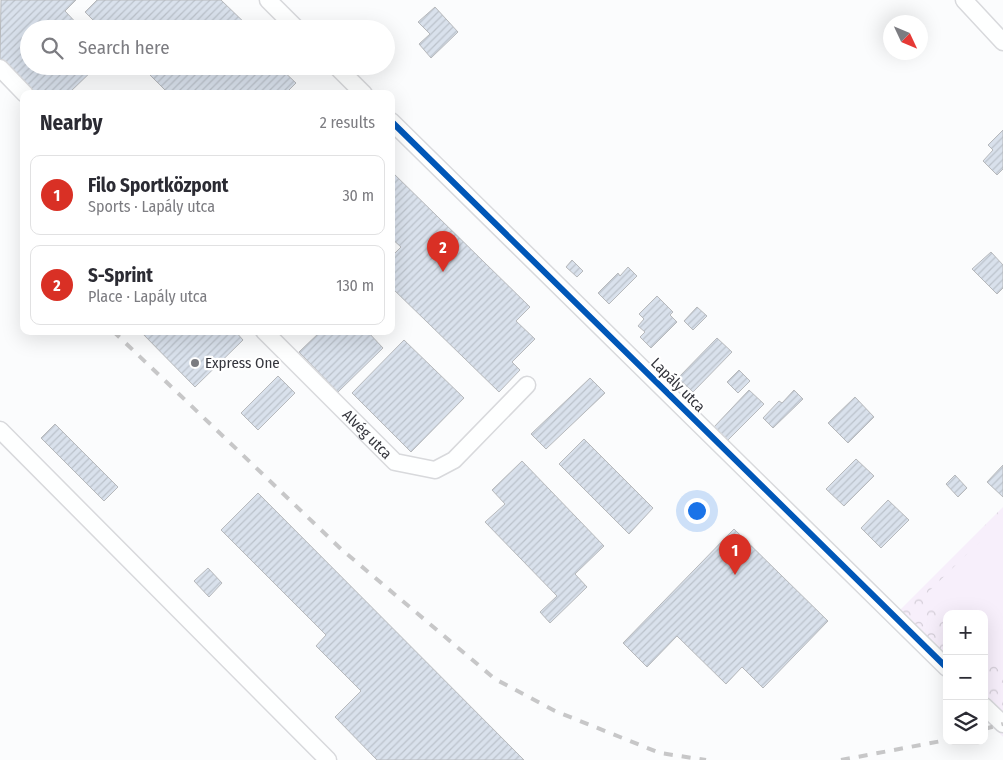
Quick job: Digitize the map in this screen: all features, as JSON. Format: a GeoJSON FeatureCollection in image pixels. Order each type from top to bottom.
{"type":"FeatureCollection","features":[{"type":"Feature","properties":{"kind":"street"},"geometry":{"type":"LineString","coordinates":[[268,0],[289,20]]}},
{"type":"Feature","properties":{"kind":"street"},"geometry":{"type":"LineString","coordinates":[[964,0],[1003,42]]}},
{"type":"Feature","properties":{"kind":"street"},"geometry":{"type":"LineString","coordinates":[[0,68],[21,90]]}},
{"type":"Feature","properties":{"kind":"street"},"geometry":{"type":"LineString","coordinates":[[345,75],[360,90]]}},
{"type":"Feature","properties":{"kind":"street","name":"Lapály utca"},"geometry":{"type":"LineString","coordinates":[[395,125],[943,664]]}},
{"type":"Feature","properties":{"kind":"street","name":"Alvég utca"},"geometry":{"type":"LineString","coordinates":[[268,335],[395,462],[435,470],[454,460],[527,385]]}},
{"type":"Feature","properties":{"kind":"street"},"geometry":{"type":"LineString","coordinates":[[0,430],[328,760]]}},
{"type":"Feature","properties":{"kind":"street"},"geometry":{"type":"LineString","coordinates":[[988,710],[1003,724]]}},
{"type":"Feature","properties":{"kind":"green space"},"geometry":{"type":"Polygon","coordinates":[[[1003,507],[1003,737],[988,721],[988,610],[943,610],[943,672],[893,617],[1003,507]]]}},
{"type":"Feature","properties":{"kind":"green space"},"geometry":{"type":"Polygon","coordinates":[[[1003,519],[1003,674],[988,658],[988,610],[943,610],[943,612],[926,594],[1003,519]]]}},
{"type":"Feature","properties":{"kind":"building"},"geometry":{"type":"Polygon","coordinates":[[[1,0],[76,0],[65,11],[74,20],[20,20],[20,75],[88,75],[72,90],[28,90],[0,59],[1,0]]]}},
{"type":"Feature","properties":{"kind":"building"},"geometry":{"type":"Polygon","coordinates":[[[97,0],[221,0],[242,20],[93,20],[85,12],[97,0]]]}},
{"type":"Feature","properties":{"kind":"building"},"geometry":{"type":"Polygon","coordinates":[[[435,7],[458,32],[431,58],[419,44],[430,34],[418,22],[435,7]]]}},
{"type":"Feature","properties":{"kind":"building"},"geometry":{"type":"Polygon","coordinates":[[[150,75],[288,75],[296,83],[289,90],[165,90],[150,75]]]}},
{"type":"Feature","properties":{"kind":"building"},"geometry":{"type":"Polygon","coordinates":[[[1003,130],[1003,169],[997,175],[983,161],[993,150],[988,145],[1003,130]]]}},
{"type":"Feature","properties":{"kind":"building"},"geometry":{"type":"Polygon","coordinates":[[[395,175],[530,307],[516,321],[535,339],[512,362],[520,370],[499,392],[395,291],[395,253],[401,247],[395,242],[395,175]]]}},
{"type":"Feature","properties":{"kind":"building"},"geometry":{"type":"Polygon","coordinates":[[[991,252],[1003,265],[1003,288],[997,294],[972,269],[991,252]]]}},
{"type":"Feature","properties":{"kind":"building"},"geometry":{"type":"Polygon","coordinates":[[[572,260],[583,271],[577,277],[566,267],[572,260]]]}},
{"type":"Feature","properties":{"kind":"building"},"geometry":{"type":"Polygon","coordinates":[[[628,267],[637,276],[609,304],[598,293],[618,273],[620,276],[628,267]]]}},
{"type":"Feature","properties":{"kind":"building"},"geometry":{"type":"Polygon","coordinates":[[[657,296],[673,312],[670,315],[677,322],[651,348],[640,337],[645,332],[638,326],[644,319],[639,314],[657,296]]]}},
{"type":"Feature","properties":{"kind":"building"},"geometry":{"type":"Polygon","coordinates":[[[697,307],[707,316],[693,330],[684,321],[697,307]]]}},
{"type":"Feature","properties":{"kind":"building","name":"Express One"},"geometry":{"type":"Polygon","coordinates":[[[144,335],[239,335],[243,340],[195,387],[144,335]]]}},
{"type":"Feature","properties":{"kind":"building"},"geometry":{"type":"Polygon","coordinates":[[[317,335],[371,335],[383,348],[338,392],[299,352],[317,335]]]}},
{"type":"Feature","properties":{"kind":"building"},"geometry":{"type":"Polygon","coordinates":[[[717,338],[732,352],[693,392],[678,378],[717,338]]]}},
{"type":"Feature","properties":{"kind":"building"},"geometry":{"type":"Polygon","coordinates":[[[404,340],[464,398],[411,452],[352,393],[404,340]]]}},
{"type":"Feature","properties":{"kind":"building"},"geometry":{"type":"Polygon","coordinates":[[[739,370],[750,381],[738,393],[727,382],[739,370]]]}},
{"type":"Feature","properties":{"kind":"building"},"geometry":{"type":"Polygon","coordinates":[[[278,376],[295,393],[258,430],[241,413],[278,376]]]}},
{"type":"Feature","properties":{"kind":"building"},"geometry":{"type":"Polygon","coordinates":[[[590,378],[605,393],[546,449],[531,434],[590,378]]]}},
{"type":"Feature","properties":{"kind":"building"},"geometry":{"type":"Polygon","coordinates":[[[749,390],[764,404],[728,440],[714,427],[749,390]]]}},
{"type":"Feature","properties":{"kind":"building"},"geometry":{"type":"Polygon","coordinates":[[[794,390],[803,399],[773,428],[763,418],[779,401],[782,403],[794,390]]]}},
{"type":"Feature","properties":{"kind":"building"},"geometry":{"type":"Polygon","coordinates":[[[855,397],[874,417],[848,443],[828,423],[855,397]]]}},
{"type":"Feature","properties":{"kind":"building"},"geometry":{"type":"Polygon","coordinates":[[[55,424],[118,487],[104,501],[41,438],[55,424]]]}},
{"type":"Feature","properties":{"kind":"building"},"geometry":{"type":"Polygon","coordinates":[[[584,439],[653,508],[629,534],[559,464],[584,439]]]}},
{"type":"Feature","properties":{"kind":"building"},"geometry":{"type":"Polygon","coordinates":[[[856,459],[874,476],[844,506],[826,489],[856,459]]]}},
{"type":"Feature","properties":{"kind":"building"},"geometry":{"type":"Polygon","coordinates":[[[522,461],[604,546],[575,574],[587,587],[550,623],[540,612],[557,596],[485,522],[505,504],[492,490],[522,461]]]}},
{"type":"Feature","properties":{"kind":"building"},"geometry":{"type":"Polygon","coordinates":[[[1003,465],[1003,497],[987,482],[1003,465]]]}},
{"type":"Feature","properties":{"kind":"building"},"geometry":{"type":"Polygon","coordinates":[[[955,475],[967,488],[958,497],[946,484],[955,475]]]}},
{"type":"Feature","properties":{"kind":"building"},"geometry":{"type":"Polygon","coordinates":[[[258,493],[524,760],[377,760],[335,717],[361,691],[316,646],[326,635],[221,530],[258,493]]]}},
{"type":"Feature","properties":{"kind":"building"},"geometry":{"type":"Polygon","coordinates":[[[888,500],[909,520],[881,548],[861,528],[888,500]]]}},
{"type":"Feature","properties":{"kind":"building"},"geometry":{"type":"Polygon","coordinates":[[[734,529],[828,621],[763,688],[742,667],[726,684],[677,636],[647,667],[623,643],[734,529]]]}},
{"type":"Feature","properties":{"kind":"building"},"geometry":{"type":"Polygon","coordinates":[[[208,568],[222,583],[209,597],[194,581],[208,568]]]}},
{"type":"Feature","properties":{"kind":"railway"},"geometry":{"type":"LineString","coordinates":[[117,335],[341,549],[495,679],[555,711],[660,753],[706,760]]}},
{"type":"Feature","properties":{"kind":"railway"},"geometry":{"type":"LineString","coordinates":[[988,728],[1003,724]]}},
{"type":"Feature","properties":{"kind":"railway"},"geometry":{"type":"LineString","coordinates":[[841,760],[943,741]]}},
{"type":"Feature","properties":{"kind":"cycle path"},"geometry":{"type":"LineString","coordinates":[[395,125],[943,664]]}},
{"type":"Feature","properties":{"kind":"place","name":"S-Sprint"},"geometry":{"type":"Point","coordinates":[443,272]}},
{"type":"Feature","properties":{"kind":"place","name":"Express One"},"geometry":{"type":"Point","coordinates":[195,363]}},
{"type":"Feature","properties":{"kind":"place","name":"Filo Sportközpont"},"geometry":{"type":"Point","coordinates":[735,575]}}]}
